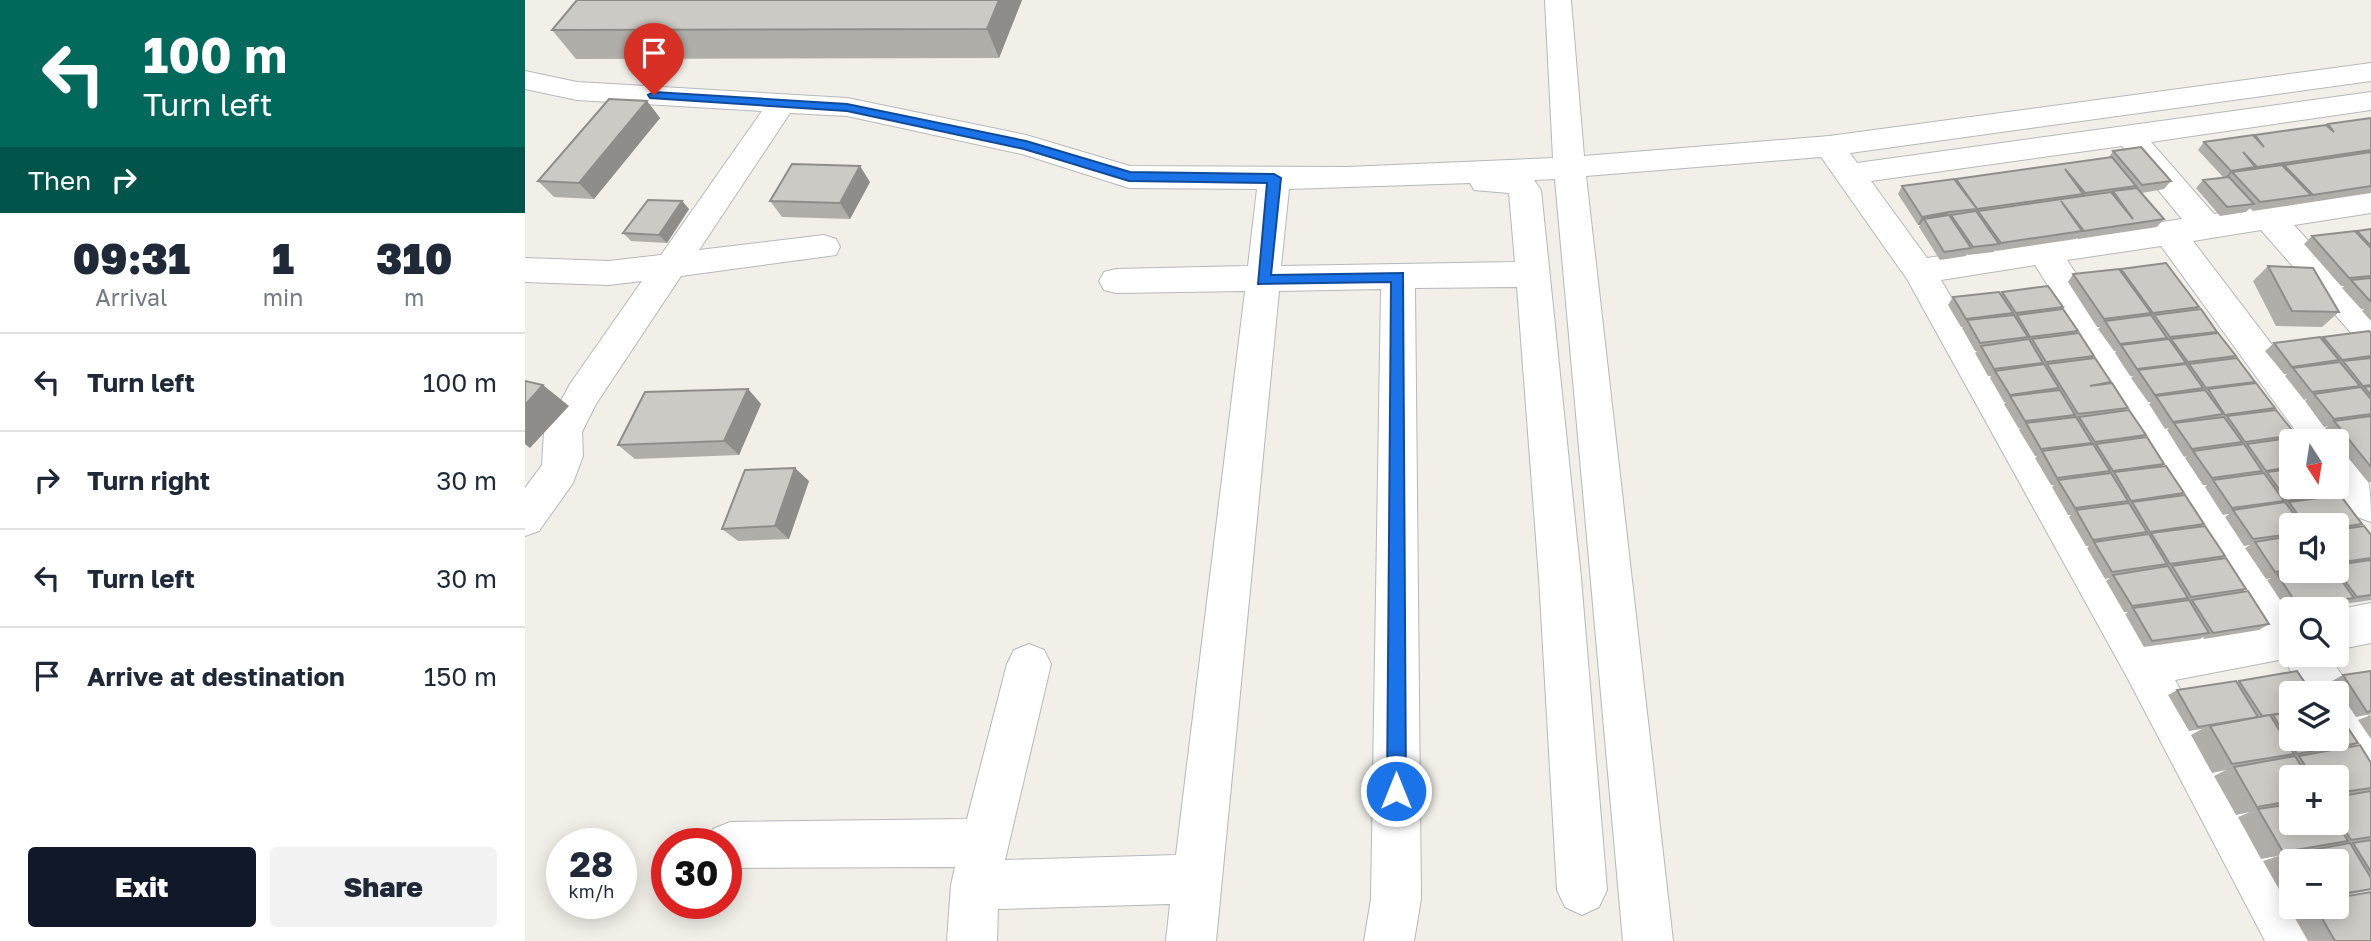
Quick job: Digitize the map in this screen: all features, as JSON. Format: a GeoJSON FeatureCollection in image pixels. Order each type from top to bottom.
{"type":"FeatureCollection","features":[{"type":"Feature","properties":{"kind":"street"},"geometry":{"type":"LineString","coordinates":[[1558,0],[1562,93],[1648,941]]}},
{"type":"Feature","properties":{"kind":"street"},"geometry":{"type":"LineString","coordinates":[[1840,160],[2371,72]]}},
{"type":"Feature","properties":{"kind":"street"},"geometry":{"type":"LineString","coordinates":[[525,80],[577,91],[847,107],[1013,142],[1129,177],[1274,184],[1517,181],[1525,190],[1560,578],[1583,890]]}},
{"type":"Feature","properties":{"kind":"street"},"geometry":{"type":"LineString","coordinates":[[1133,192],[1571,166],[1840,160],[2131,137],[2371,101]]}},
{"type":"Feature","properties":{"kind":"street"},"geometry":{"type":"LineString","coordinates":[[525,519],[559,472],[564,456],[563,432],[583,394],[783,103]]}},
{"type":"Feature","properties":{"kind":"street"},"geometry":{"type":"LineString","coordinates":[[2131,137],[2206,226]]}},
{"type":"Feature","properties":{"kind":"street"},"geometry":{"type":"LineString","coordinates":[[1840,160],[1919,271],[2143,665],[2292,941]]}},
{"type":"Feature","properties":{"kind":"street"},"geometry":{"type":"LineString","coordinates":[[1191,941],[1274,184]]}},
{"type":"Feature","properties":{"kind":"street"},"geometry":{"type":"LineString","coordinates":[[1919,271],[2371,202]]}},
{"type":"Feature","properties":{"kind":"street"},"geometry":{"type":"LineString","coordinates":[[2267,216],[2371,333]]}},
{"type":"Feature","properties":{"kind":"street"},"geometry":{"type":"LineString","coordinates":[[2169,233],[2315,429]]}},
{"type":"Feature","properties":{"kind":"street"},"geometry":{"type":"LineString","coordinates":[[525,270],[609,272],[670,268],[824,247]]}},
{"type":"Feature","properties":{"kind":"street"},"geometry":{"type":"LineString","coordinates":[[2043,252],[2279,618]]}},
{"type":"Feature","properties":{"kind":"street"},"geometry":{"type":"LineString","coordinates":[[1116,281],[1532,274]]}},
{"type":"Feature","properties":{"kind":"street"},"geometry":{"type":"LineString","coordinates":[[1389,941],[1396,899],[1398,277]]}},
{"type":"Feature","properties":{"kind":"street"},"geometry":{"type":"LineString","coordinates":[[2349,475],[2371,505]]}},
{"type":"Feature","properties":{"kind":"street"},"geometry":{"type":"LineString","coordinates":[[2349,627],[2371,623]]}},
{"type":"Feature","properties":{"kind":"street"},"geometry":{"type":"LineString","coordinates":[[2143,665],[2279,639]]}},
{"type":"Feature","properties":{"kind":"street"},"geometry":{"type":"LineString","coordinates":[[972,941],[981,864],[1029,664]]}},
{"type":"Feature","properties":{"kind":"street"},"geometry":{"type":"LineString","coordinates":[[2349,726],[2371,760]]}},
{"type":"Feature","properties":{"kind":"street"},"geometry":{"type":"LineString","coordinates":[[742,847],[1199,879]]}},
{"type":"Feature","properties":{"kind":"building"},"geometry":{"type":"Polygon","coordinates":[[[577,0],[999,0],[987,29],[552,30],[577,0]]]}},
{"type":"Feature","properties":{"kind":"building"},"geometry":{"type":"Polygon","coordinates":[[[609,99],[647,101],[579,183],[538,181],[609,99]]]}},
{"type":"Feature","properties":{"kind":"building"},"geometry":{"type":"Polygon","coordinates":[[[2371,118],[2371,150],[2257,167],[2243,152],[2255,167],[2231,171],[2204,142],[2253,135],[2264,147],[2255,135],[2326,125],[2334,132],[2328,124],[2371,118]]]}},
{"type":"Feature","properties":{"kind":"building"},"geometry":{"type":"Polygon","coordinates":[[[2141,147],[2171,181],[2142,185],[2113,151],[2141,147]]]}},
{"type":"Feature","properties":{"kind":"building"},"geometry":{"type":"Polygon","coordinates":[[[2371,152],[2371,186],[2313,195],[2284,165],[2371,152]]]}},
{"type":"Feature","properties":{"kind":"building"},"geometry":{"type":"Polygon","coordinates":[[[2112,157],[2136,186],[2085,193],[2065,169],[2083,194],[1977,209],[1956,179],[2112,157]]]}},
{"type":"Feature","properties":{"kind":"building"},"geometry":{"type":"Polygon","coordinates":[[[792,164],[860,166],[840,203],[770,201],[792,164]]]}},
{"type":"Feature","properties":{"kind":"building"},"geometry":{"type":"Polygon","coordinates":[[[2282,165],[2311,195],[2260,202],[2232,172],[2282,165]]]}},
{"type":"Feature","properties":{"kind":"building"},"geometry":{"type":"Polygon","coordinates":[[[2229,177],[2254,204],[2227,207],[2203,180],[2229,177]]]}},
{"type":"Feature","properties":{"kind":"building"},"geometry":{"type":"Polygon","coordinates":[[[1954,179],[1977,209],[1922,217],[1902,186],[1954,179]]]}},
{"type":"Feature","properties":{"kind":"building"},"geometry":{"type":"Polygon","coordinates":[[[2137,188],[2164,219],[2084,231],[2061,201],[2082,231],[2001,243],[1978,211],[2111,192],[2133,219],[2113,191],[2137,188]]]}},
{"type":"Feature","properties":{"kind":"building"},"geometry":{"type":"Polygon","coordinates":[[[648,200],[682,201],[659,235],[623,233],[648,200]]]}},
{"type":"Feature","properties":{"kind":"building"},"geometry":{"type":"Polygon","coordinates":[[[1976,211],[1999,244],[1973,247],[1951,215],[1976,211]]]}},
{"type":"Feature","properties":{"kind":"building"},"geometry":{"type":"Polygon","coordinates":[[[1949,215],[1971,248],[1944,252],[1924,219],[1949,215]]]}},
{"type":"Feature","properties":{"kind":"building"},"geometry":{"type":"Polygon","coordinates":[[[2371,229],[2371,246],[2357,231],[2371,229]]]}},
{"type":"Feature","properties":{"kind":"building"},"geometry":{"type":"Polygon","coordinates":[[[2355,231],[2371,248],[2371,276],[2349,278],[2312,236],[2355,231]]]}},
{"type":"Feature","properties":{"kind":"building"},"geometry":{"type":"Polygon","coordinates":[[[2166,263],[2199,307],[2153,313],[2121,269],[2166,263]]]}},
{"type":"Feature","properties":{"kind":"building"},"geometry":{"type":"Polygon","coordinates":[[[2268,266],[2313,268],[2339,312],[2292,311],[2268,266]]]}},
{"type":"Feature","properties":{"kind":"building"},"geometry":{"type":"Polygon","coordinates":[[[2119,269],[2151,313],[2104,319],[2073,274],[2119,269]]]}},
{"type":"Feature","properties":{"kind":"building"},"geometry":{"type":"Polygon","coordinates":[[[2371,278],[2371,301],[2370,301],[2351,280],[2371,278]]]}},
{"type":"Feature","properties":{"kind":"building"},"geometry":{"type":"Polygon","coordinates":[[[2048,286],[2063,307],[2016,313],[2002,292],[2048,286]]]}},
{"type":"Feature","properties":{"kind":"building"},"geometry":{"type":"Polygon","coordinates":[[[1999,292],[2013,313],[1966,319],[1953,297],[1999,292]]]}},
{"type":"Feature","properties":{"kind":"building"},"geometry":{"type":"Polygon","coordinates":[[[2063,309],[2078,331],[2030,337],[2017,315],[2063,309]]]}},
{"type":"Feature","properties":{"kind":"building"},"geometry":{"type":"Polygon","coordinates":[[[2201,309],[2217,332],[2170,337],[2154,315],[2201,309]]]}},
{"type":"Feature","properties":{"kind":"building"},"geometry":{"type":"Polygon","coordinates":[[[2014,315],[2028,337],[1980,343],[1967,320],[2014,315]]]}},
{"type":"Feature","properties":{"kind":"building"},"geometry":{"type":"Polygon","coordinates":[[[2151,315],[2167,338],[2120,344],[2105,321],[2151,315]]]}},
{"type":"Feature","properties":{"kind":"building"},"geometry":{"type":"Polygon","coordinates":[[[2369,331],[2371,356],[2342,360],[2323,337],[2369,331]]]}},
{"type":"Feature","properties":{"kind":"building"},"geometry":{"type":"Polygon","coordinates":[[[2079,333],[2094,356],[2046,362],[2032,339],[2079,333]]]}},
{"type":"Feature","properties":{"kind":"building"},"geometry":{"type":"Polygon","coordinates":[[[2218,333],[2236,356],[2188,362],[2171,339],[2218,333]]]}},
{"type":"Feature","properties":{"kind":"building"},"geometry":{"type":"Polygon","coordinates":[[[2320,337],[2339,360],[2292,367],[2274,343],[2320,337]]]}},
{"type":"Feature","properties":{"kind":"building"},"geometry":{"type":"Polygon","coordinates":[[[2029,339],[2043,363],[1994,369],[1981,346],[2029,339]]]}},
{"type":"Feature","properties":{"kind":"building"},"geometry":{"type":"Polygon","coordinates":[[[2169,339],[2186,363],[2137,369],[2121,345],[2169,339]]]}},
{"type":"Feature","properties":{"kind":"building"},"geometry":{"type":"Polygon","coordinates":[[[2095,358],[2111,382],[2090,386],[2112,383],[2128,408],[2078,414],[2047,364],[2095,358]]]}},
{"type":"Feature","properties":{"kind":"building"},"geometry":{"type":"Polygon","coordinates":[[[2237,358],[2255,382],[2206,388],[2189,364],[2237,358]]]}},
{"type":"Feature","properties":{"kind":"building"},"geometry":{"type":"Polygon","coordinates":[[[2371,358],[2371,385],[2363,386],[2343,361],[2371,358]]]}},
{"type":"Feature","properties":{"kind":"building"},"geometry":{"type":"Polygon","coordinates":[[[2340,362],[2360,386],[2312,392],[2293,368],[2340,362]]]}},
{"type":"Feature","properties":{"kind":"building"},"geometry":{"type":"Polygon","coordinates":[[[2044,364],[2059,388],[2010,395],[1995,371],[2044,364]]]}},
{"type":"Feature","properties":{"kind":"building"},"geometry":{"type":"Polygon","coordinates":[[[2186,364],[2203,388],[2155,395],[2138,370],[2186,364]]]}},
{"type":"Feature","properties":{"kind":"building"},"geometry":{"type":"Polygon","coordinates":[[[525,381],[543,385],[525,405],[525,381]]]}},
{"type":"Feature","properties":{"kind":"building"},"geometry":{"type":"Polygon","coordinates":[[[2256,383],[2275,408],[2225,415],[2208,389],[2256,383]]]}},
{"type":"Feature","properties":{"kind":"building"},"geometry":{"type":"Polygon","coordinates":[[[2371,386],[2371,395],[2364,387],[2371,386]]]}},
{"type":"Feature","properties":{"kind":"building"},"geometry":{"type":"Polygon","coordinates":[[[2361,387],[2371,399],[2371,414],[2334,419],[2314,394],[2361,387]]]}},
{"type":"Feature","properties":{"kind":"building"},"geometry":{"type":"Polygon","coordinates":[[[748,389],[724,441],[618,445],[645,392],[748,389]]]}},
{"type":"Feature","properties":{"kind":"building"},"geometry":{"type":"Polygon","coordinates":[[[2060,390],[2075,415],[2025,421],[2010,396],[2060,390]]]}},
{"type":"Feature","properties":{"kind":"building"},"geometry":{"type":"Polygon","coordinates":[[[2205,390],[2223,414],[2173,422],[2156,396],[2205,390]]]}},
{"type":"Feature","properties":{"kind":"building"},"geometry":{"type":"Polygon","coordinates":[[[2129,410],[2146,435],[2095,442],[2079,417],[2129,410]]]}},
{"type":"Feature","properties":{"kind":"building"},"geometry":{"type":"Polygon","coordinates":[[[2276,410],[2291,429],[2279,429],[2279,437],[2245,442],[2227,416],[2276,410]]]}},
{"type":"Feature","properties":{"kind":"building"},"geometry":{"type":"Polygon","coordinates":[[[2371,416],[2371,467],[2349,440],[2349,429],[2340,429],[2334,421],[2371,416]]]}},
{"type":"Feature","properties":{"kind":"building"},"geometry":{"type":"Polygon","coordinates":[[[2076,417],[2092,443],[2041,449],[2026,423],[2076,417]]]}},
{"type":"Feature","properties":{"kind":"building"},"geometry":{"type":"Polygon","coordinates":[[[2224,417],[2242,442],[2192,449],[2174,423],[2224,417]]]}},
{"type":"Feature","properties":{"kind":"building"},"geometry":{"type":"Polygon","coordinates":[[[2147,437],[2164,464],[2113,471],[2096,444],[2147,437]]]}},
{"type":"Feature","properties":{"kind":"building"},"geometry":{"type":"Polygon","coordinates":[[[2279,439],[2279,469],[2266,471],[2247,444],[2279,439]]]}},
{"type":"Feature","properties":{"kind":"building"},"geometry":{"type":"Polygon","coordinates":[[[2093,444],[2110,471],[2057,478],[2042,451],[2093,444]]]}},
{"type":"Feature","properties":{"kind":"building"},"geometry":{"type":"Polygon","coordinates":[[[2244,444],[2262,471],[2212,478],[2193,451],[2244,444]]]}},
{"type":"Feature","properties":{"kind":"building"},"geometry":{"type":"Polygon","coordinates":[[[2166,466],[2184,493],[2131,501],[2114,472],[2166,466]]]}},
{"type":"Feature","properties":{"kind":"building"},"geometry":{"type":"Polygon","coordinates":[[[795,468],[775,526],[722,529],[745,470],[795,468]]]}},
{"type":"Feature","properties":{"kind":"building"},"geometry":{"type":"Polygon","coordinates":[[[2279,470],[2279,489],[2267,472],[2279,470]]]}},
{"type":"Feature","properties":{"kind":"building"},"geometry":{"type":"Polygon","coordinates":[[[2111,473],[2128,501],[2075,508],[2058,480],[2111,473]]]}},
{"type":"Feature","properties":{"kind":"building"},"geometry":{"type":"Polygon","coordinates":[[[2264,473],[2279,494],[2279,499],[2284,501],[2232,508],[2213,480],[2264,473]]]}},
{"type":"Feature","properties":{"kind":"building"},"geometry":{"type":"Polygon","coordinates":[[[2185,495],[2204,524],[2150,532],[2132,502],[2185,495]]]}},
{"type":"Feature","properties":{"kind":"building"},"geometry":{"type":"Polygon","coordinates":[[[2343,499],[2362,524],[2349,526],[2349,513],[2297,513],[2289,502],[2343,499]]]}},
{"type":"Feature","properties":{"kind":"building"},"geometry":{"type":"Polygon","coordinates":[[[2285,502],[2293,513],[2279,513],[2279,536],[2253,539],[2233,510],[2285,502]]]}},
{"type":"Feature","properties":{"kind":"building"},"geometry":{"type":"Polygon","coordinates":[[[2129,503],[2147,532],[2093,540],[2076,510],[2129,503]]]}},
{"type":"Feature","properties":{"kind":"building"},"geometry":{"type":"Polygon","coordinates":[[[2205,526],[2225,556],[2170,564],[2151,533],[2205,526]]]}},
{"type":"Feature","properties":{"kind":"building"},"geometry":{"type":"Polygon","coordinates":[[[2364,526],[2371,535],[2371,558],[2349,561],[2349,528],[2364,526]]]}},
{"type":"Feature","properties":{"kind":"building"},"geometry":{"type":"Polygon","coordinates":[[[2149,534],[2167,564],[2112,572],[2094,542],[2149,534]]]}},
{"type":"Feature","properties":{"kind":"building"},"geometry":{"type":"Polygon","coordinates":[[[2279,538],[2279,572],[2275,572],[2255,542],[2279,538]]]}},
{"type":"Feature","properties":{"kind":"building"},"geometry":{"type":"Polygon","coordinates":[[[2226,558],[2246,589],[2191,597],[2172,566],[2226,558]]]}},
{"type":"Feature","properties":{"kind":"building"},"geometry":{"type":"Polygon","coordinates":[[[2371,560],[2371,595],[2357,597],[2346,583],[2349,583],[2349,563],[2371,560]]]}},
{"type":"Feature","properties":{"kind":"building"},"geometry":{"type":"Polygon","coordinates":[[[2168,566],[2188,598],[2132,606],[2113,575],[2168,566]]]}},
{"type":"Feature","properties":{"kind":"building"},"geometry":{"type":"Polygon","coordinates":[[[2283,583],[2343,583],[2354,598],[2349,597],[2292,597],[2283,583]]]}},
{"type":"Feature","properties":{"kind":"building"},"geometry":{"type":"Polygon","coordinates":[[[2248,591],[2269,624],[2213,633],[2192,600],[2248,591]]]}},
{"type":"Feature","properties":{"kind":"building"},"geometry":{"type":"Polygon","coordinates":[[[2189,600],[2209,633],[2152,641],[2133,608],[2189,600]]]}},
{"type":"Feature","properties":{"kind":"building"},"geometry":{"type":"Polygon","coordinates":[[[2297,671],[2304,681],[2279,681],[2279,714],[2262,716],[2239,681],[2297,671]]]}},
{"type":"Feature","properties":{"kind":"building"},"geometry":{"type":"Polygon","coordinates":[[[2371,671],[2371,711],[2367,712],[2343,675],[2371,671]]]}},
{"type":"Feature","properties":{"kind":"building"},"geometry":{"type":"Polygon","coordinates":[[[2236,681],[2258,717],[2198,727],[2177,690],[2236,681]]]}},
{"type":"Feature","properties":{"kind":"building"},"geometry":{"type":"Polygon","coordinates":[[[2279,714],[2279,725],[2273,715],[2279,714]]]}},
{"type":"Feature","properties":{"kind":"building"},"geometry":{"type":"Polygon","coordinates":[[[2270,715],[2279,730],[2279,751],[2292,751],[2294,754],[2232,764],[2210,726],[2270,715]]]}},
{"type":"Feature","properties":{"kind":"building"},"geometry":{"type":"Polygon","coordinates":[[[2349,730],[2358,743],[2349,745],[2349,730]]]}},
{"type":"Feature","properties":{"kind":"building"},"geometry":{"type":"Polygon","coordinates":[[[2360,745],[2371,763],[2371,788],[2349,791],[2349,765],[2305,765],[2299,756],[2327,751],[2349,751],[2349,747],[2360,745]]]}},
{"type":"Feature","properties":{"kind":"building"},"geometry":{"type":"Polygon","coordinates":[[[2295,756],[2301,765],[2279,765],[2279,803],[2257,807],[2234,767],[2295,756]]]}},
{"type":"Feature","properties":{"kind":"building"},"geometry":{"type":"Polygon","coordinates":[[[2371,791],[2371,837],[2351,840],[2348,835],[2349,795],[2371,791]]]}},
{"type":"Feature","properties":{"kind":"building"},"geometry":{"type":"Polygon","coordinates":[[[2279,806],[2279,835],[2344,835],[2348,841],[2301,849],[2281,849],[2258,809],[2279,806]]]}},
{"type":"Feature","properties":{"kind":"building"},"geometry":{"type":"Polygon","coordinates":[[[2371,840],[2371,872],[2353,843],[2371,840]]]}},
{"type":"Feature","properties":{"kind":"building"},"geometry":{"type":"Polygon","coordinates":[[[2350,843],[2371,878],[2371,889],[2349,893],[2349,849],[2318,849],[2350,843]]]}},
{"type":"Feature","properties":{"kind":"building"},"geometry":{"type":"Polygon","coordinates":[[[2371,892],[2371,941],[2335,941],[2322,919],[2349,919],[2349,896],[2371,892]]]}},
{"type":"Feature","properties":{"kind":"route"},"geometry":{"type":"LineString","coordinates":[[654,95],[847,107],[1026,145],[1129,177],[1274,178],[1263,280],[1398,277],[1396,791]]}}]}
